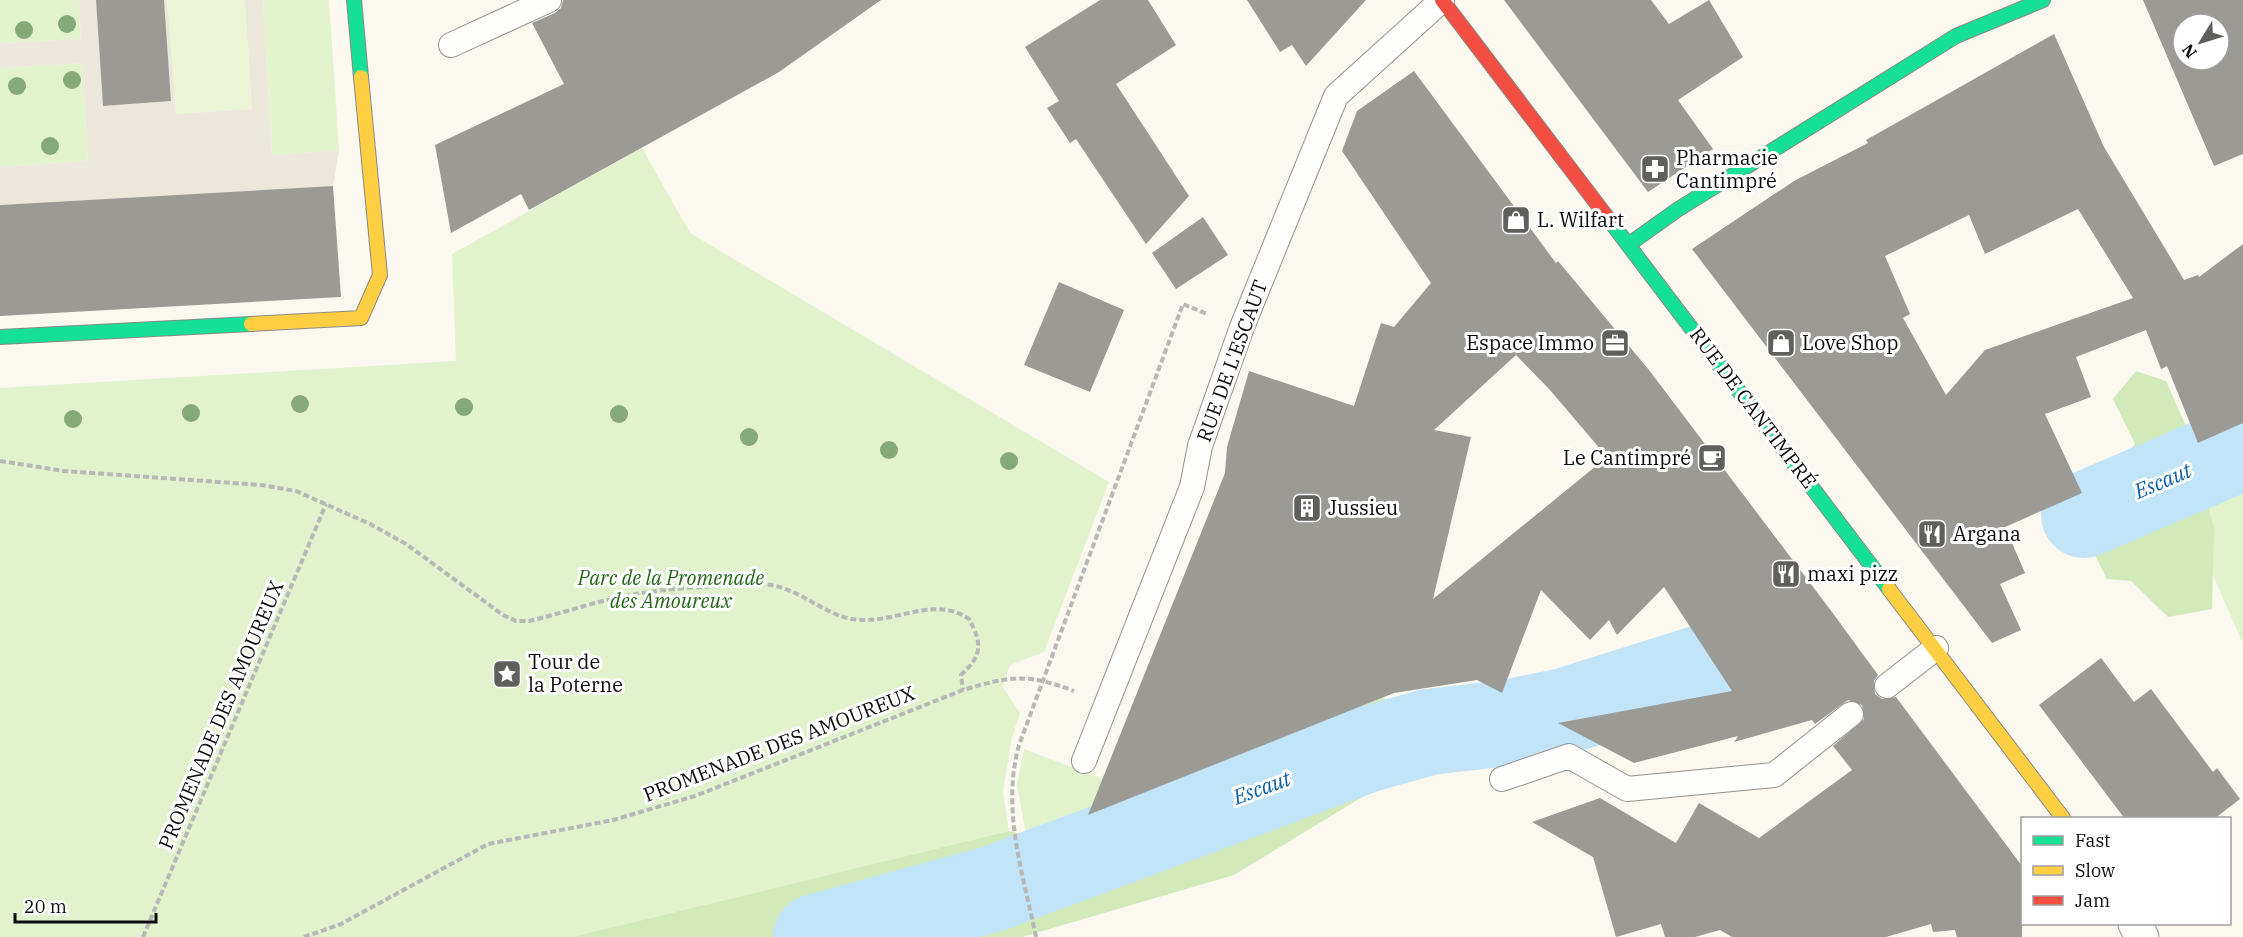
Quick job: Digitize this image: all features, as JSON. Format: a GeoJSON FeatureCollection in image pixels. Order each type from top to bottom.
{"type":"FeatureCollection","features":[{"type":"Feature","properties":{"kind":"street"},"geometry":{"type":"LineString","coordinates":[[0,337],[361,318],[380,275],[354,0]]}},
{"type":"Feature","properties":{"kind":"street","name":"RUE DE CANTIMPRÉ"},"geometry":{"type":"LineString","coordinates":[[1442,0],[1936,648],[2062,817]]}},
{"type":"Feature","properties":{"kind":"street"},"geometry":{"type":"LineString","coordinates":[[1628,245],[1677,210],[1956,36],[2043,0]]}},
{"type":"Feature","properties":{"kind":"lane"},"geometry":{"type":"LineString","coordinates":[[451,45],[549,0]]}},
{"type":"Feature","properties":{"kind":"lane","name":"RUE DE L'ESCAUT"},"geometry":{"type":"LineString","coordinates":[[1084,761],[1192,487],[1200,446],[1242,327],[1336,96],[1442,0]]}},
{"type":"Feature","properties":{"kind":"lane"},"geometry":{"type":"LineString","coordinates":[[1887,686],[1936,648]]}},
{"type":"Feature","properties":{"kind":"lane"},"geometry":{"type":"LineString","coordinates":[[1502,779],[1569,756],[1627,789],[1773,775],[1851,714]]}},
{"type":"Feature","properties":{"kind":"path"},"geometry":{"type":"LineString","coordinates":[[1036,937],[1010,810],[1014,762],[1183,304],[1242,327]]}},
{"type":"Feature","properties":{"kind":"path"},"geometry":{"type":"LineString","coordinates":[[0,461],[64,471],[261,485],[296,491],[406,544],[503,615],[516,621],[529,621],[620,597],[670,589],[748,584],[771,585],[791,591],[843,618],[866,621],[926,610],[950,609],[969,619],[978,636],[978,654],[974,663],[961,675],[963,690]]}},
{"type":"Feature","properties":{"kind":"path","name":"PROMENADE DES AMOUREUX"},"geometry":{"type":"LineString","coordinates":[[143,937],[326,504]]}},
{"type":"Feature","properties":{"kind":"path","name":"PROMENADE DES AMOUREUX"},"geometry":{"type":"LineString","coordinates":[[304,937],[340,924],[488,844],[613,820],[695,796],[963,690],[1004,678],[1044,680],[1108,704]]}},
{"type":"Feature","properties":{"kind":"green space"},"geometry":{"type":"Polygon","coordinates":[[[0,0],[78,0],[81,39],[0,43],[0,0]]]}},
{"type":"Feature","properties":{"kind":"green space"},"geometry":{"type":"Polygon","coordinates":[[[167,0],[245,0],[252,109],[175,114],[167,0]]]}},
{"type":"Feature","properties":{"kind":"green space"},"geometry":{"type":"Polygon","coordinates":[[[263,0],[329,0],[339,150],[272,155],[263,0]]]}},
{"type":"Feature","properties":{"kind":"green space"},"geometry":{"type":"Polygon","coordinates":[[[82,63],[88,161],[0,167],[0,68],[82,63]]]}},
{"type":"Feature","properties":{"kind":"green space","name":"Parc de la Promenade des Amoureux"},"geometry":{"type":"Polygon","coordinates":[[[642,148],[690,233],[1109,482],[1044,652],[1010,665],[1002,686],[1020,713],[1012,737],[1003,792],[1009,831],[572,937],[0,937],[0,388],[456,361],[452,254],[642,148]]]}},
{"type":"Feature","properties":{"kind":"green space"},"geometry":{"type":"Polygon","coordinates":[[[2136,371],[2166,381],[2196,449],[2243,430],[2243,468],[2203,486],[2214,528],[2212,609],[2168,617],[2131,581],[2107,579],[2086,537],[2101,486],[2135,444],[2113,399],[2136,371]]]}},
{"type":"Feature","properties":{"kind":"green space"},"geometry":{"type":"Polygon","coordinates":[[[2243,477],[2243,644],[2182,504],[2243,477]]]}},
{"type":"Feature","properties":{"kind":"green space"},"geometry":{"type":"Polygon","coordinates":[[[1384,697],[1410,768],[1234,875],[1022,937],[572,937],[1009,831],[1026,835],[1090,814],[1384,697]]]}},
{"type":"Feature","properties":{"kind":"green space"},"geometry":{"type":"Polygon","coordinates":[[[1024,749],[1103,779],[1090,814],[1026,835],[1017,785],[1024,749]]]}},
{"type":"Feature","properties":{"kind":"shaded area"},"geometry":{"type":"Polygon","coordinates":[[[78,0],[96,0],[103,106],[171,101],[164,0],[167,0],[176,114],[252,109],[245,0],[263,0],[272,155],[339,150],[333,186],[0,205],[0,167],[88,161],[82,63],[0,68],[0,43],[81,39],[78,0]]]}},
{"type":"Feature","properties":{"kind":"building"},"geometry":{"type":"Polygon","coordinates":[[[96,0],[164,0],[171,101],[103,106],[96,0]]]}},
{"type":"Feature","properties":{"kind":"building"},"geometry":{"type":"Polygon","coordinates":[[[563,0],[881,0],[779,72],[529,210],[521,194],[451,233],[435,145],[564,84],[532,23],[555,13],[561,8],[563,0]]]}},
{"type":"Feature","properties":{"kind":"building"},"geometry":{"type":"Polygon","coordinates":[[[1100,0],[1148,0],[1176,45],[1116,84],[1189,196],[1146,244],[1076,139],[1070,143],[1047,108],[1059,101],[1025,47],[1100,0]]]}},
{"type":"Feature","properties":{"kind":"building"},"geometry":{"type":"Polygon","coordinates":[[[1247,0],[1366,0],[1306,66],[1292,45],[1280,52],[1247,0]]]}},
{"type":"Feature","properties":{"kind":"building"},"geometry":{"type":"Polygon","coordinates":[[[1504,0],[1651,0],[1669,24],[1709,0],[1743,57],[1678,100],[1713,149],[1648,192],[1504,0]]]}},
{"type":"Feature","properties":{"kind":"building"},"geometry":{"type":"Polygon","coordinates":[[[2143,0],[2243,0],[2243,154],[2214,166],[2174,72],[2231,72],[2231,12],[2171,12],[2171,65],[2143,0]]]}},
{"type":"Feature","properties":{"kind":"building"},"geometry":{"type":"Polygon","coordinates":[[[2054,34],[2104,147],[2184,280],[2198,275],[2199,277],[2243,244],[2243,423],[2198,443],[2167,366],[2161,369],[2146,330],[2076,357],[2091,397],[2045,414],[2082,493],[2005,527],[2025,573],[2000,584],[2021,630],[1992,643],[1692,249],[1794,181],[1868,143],[1866,140],[2054,34]],[[2078,209],[1985,254],[1969,215],[1885,256],[1910,314],[1903,318],[1946,395],[1985,350],[2133,298],[2078,209]]]}},
{"type":"Feature","properties":{"kind":"building"},"geometry":{"type":"Polygon","coordinates":[[[1414,71],[1556,263],[1558,261],[1649,370],[1832,612],[1878,675],[1874,681],[1875,694],[1882,699],[1896,697],[2021,865],[2022,937],[1957,937],[1955,930],[1933,932],[1931,924],[1886,937],[1732,937],[1720,930],[1695,937],[1665,937],[1661,924],[1616,937],[1593,857],[1532,822],[1600,798],[1676,843],[1699,803],[1759,838],[1852,770],[1833,746],[1864,719],[1862,705],[1848,700],[1815,724],[1812,720],[1734,742],[1738,736],[1634,763],[1558,723],[1732,691],[1664,587],[1617,635],[1609,620],[1590,640],[1541,590],[1502,693],[1477,680],[1394,693],[1088,815],[1225,473],[1227,447],[1249,371],[1354,406],[1381,323],[1394,327],[1431,283],[1342,151],[1357,111],[1414,71]],[[1516,355],[1434,430],[1471,437],[1433,599],[1607,457],[1550,390],[1516,355]]]}},
{"type":"Feature","properties":{"kind":"building"},"geometry":{"type":"Polygon","coordinates":[[[333,186],[341,297],[0,316],[0,205],[333,186]]]}},
{"type":"Feature","properties":{"kind":"building"},"geometry":{"type":"Polygon","coordinates":[[[1203,217],[1228,255],[1176,289],[1152,253],[1203,217]]]}},
{"type":"Feature","properties":{"kind":"building"},"geometry":{"type":"Polygon","coordinates":[[[1059,282],[1124,310],[1090,392],[1024,365],[1059,282]]]}},
{"type":"Feature","properties":{"kind":"building"},"geometry":{"type":"Polygon","coordinates":[[[2101,658],[2134,702],[2151,689],[2213,772],[2217,768],[2240,799],[2217,817],[2123,817],[2039,705],[2101,658]]]}},
{"type":"Feature","properties":{"kind":"waterway","name":"Escaut"},"geometry":{"type":"LineString","coordinates":[[2084,515],[2243,447]]}},
{"type":"Feature","properties":{"kind":"waterway","name":"Escaut"},"geometry":{"type":"LineString","coordinates":[[816,937],[995,888],[1368,749],[1429,732],[1506,723],[1565,711],[1714,664]]}},
{"type":"Feature","properties":{"kind":"traffic: fast"},"geometry":{"type":"LineString","coordinates":[[354,0],[361,77]]}},
{"type":"Feature","properties":{"kind":"traffic: fast"},"geometry":{"type":"LineString","coordinates":[[1628,245],[1677,210],[1956,36],[2043,0]]}},
{"type":"Feature","properties":{"kind":"traffic: fast"},"geometry":{"type":"LineString","coordinates":[[1610,221],[1889,589]]}},
{"type":"Feature","properties":{"kind":"traffic: fast"},"geometry":{"type":"LineString","coordinates":[[0,337],[251,324]]}},
{"type":"Feature","properties":{"kind":"traffic: slow"},"geometry":{"type":"LineString","coordinates":[[251,324],[361,318],[380,275],[361,77]]}},
{"type":"Feature","properties":{"kind":"traffic: slow"},"geometry":{"type":"LineString","coordinates":[[1889,589],[2062,817]]}},
{"type":"Feature","properties":{"kind":"traffic: jam"},"geometry":{"type":"LineString","coordinates":[[1442,0],[1610,221]]}},
{"type":"Feature","properties":{"kind":"place","name":"Pharmacie Cantimpré"},"geometry":{"type":"Point","coordinates":[1655,169]}},
{"type":"Feature","properties":{"kind":"place","name":"L. Wilfart"},"geometry":{"type":"Point","coordinates":[1516,220]}},
{"type":"Feature","properties":{"kind":"place","name":"Espace Immo"},"geometry":{"type":"Point","coordinates":[1615,343]}},
{"type":"Feature","properties":{"kind":"place","name":"Love Shop"},"geometry":{"type":"Point","coordinates":[1781,343]}},
{"type":"Feature","properties":{"kind":"place","name":"Le Cantimpré"},"geometry":{"type":"Point","coordinates":[1712,458]}},
{"type":"Feature","properties":{"kind":"place","name":"Jussieu"},"geometry":{"type":"Point","coordinates":[1307,508]}},
{"type":"Feature","properties":{"kind":"place","name":"Argana"},"geometry":{"type":"Point","coordinates":[1932,534]}},
{"type":"Feature","properties":{"kind":"place","name":"maxi pizz"},"geometry":{"type":"Point","coordinates":[1786,574]}},
{"type":"Feature","properties":{"kind":"place","name":"Tour de la Poterne"},"geometry":{"type":"Point","coordinates":[507,674]}}]}
